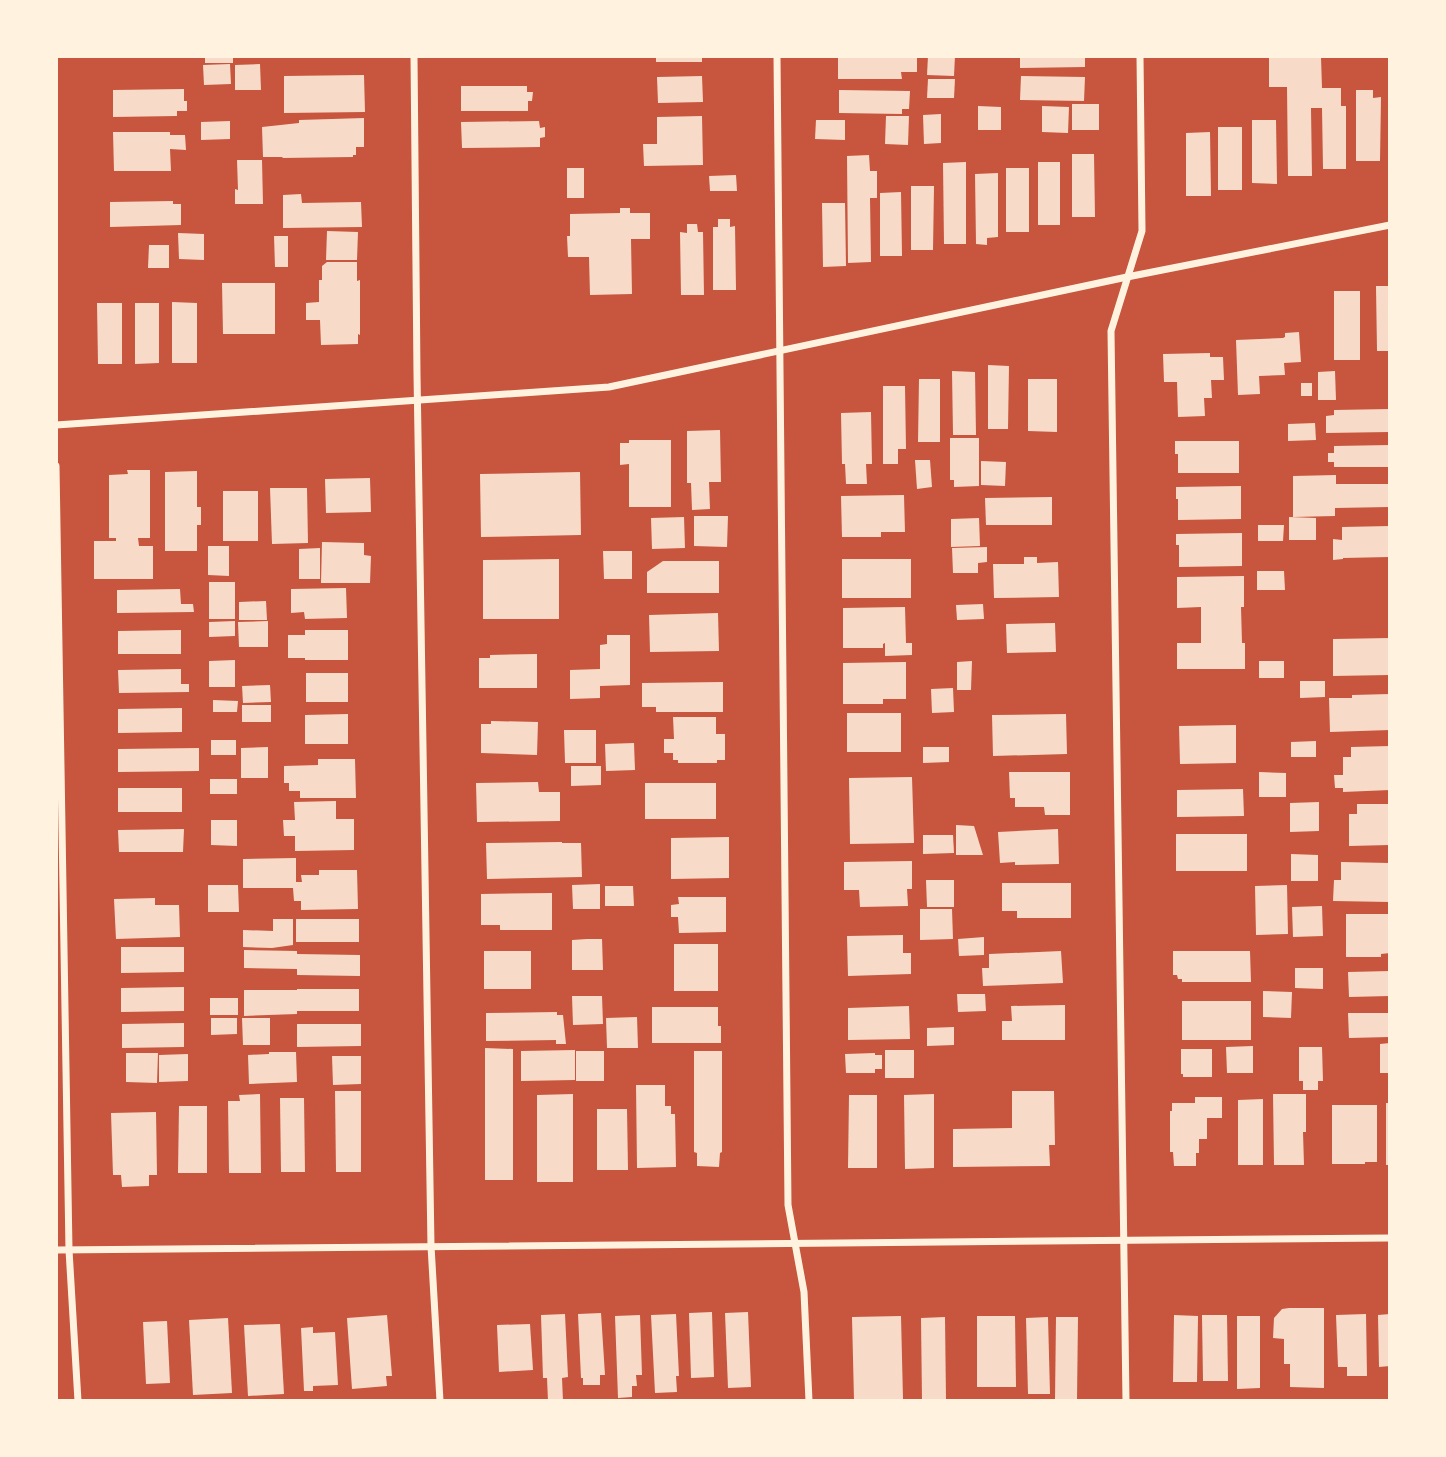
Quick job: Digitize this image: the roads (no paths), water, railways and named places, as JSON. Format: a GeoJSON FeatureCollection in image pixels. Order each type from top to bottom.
{"type":"FeatureCollection","features":[{"type":"Feature","properties":{"kind":"street"},"geometry":{"type":"LineString","coordinates":[[414,56],[431,1246],[440,1401]]}},
{"type":"Feature","properties":{"kind":"street"},"geometry":{"type":"LineString","coordinates":[[777,56],[788,1205],[804,1292],[809,1401]]}},
{"type":"Feature","properties":{"kind":"street"},"geometry":{"type":"LineString","coordinates":[[1126,1401],[1111,331],[1142,231],[1140,56]]}},
{"type":"Feature","properties":{"kind":"street"},"geometry":{"type":"LineString","coordinates":[[56,425],[609,387],[1127,277],[1390,225]]}},
{"type":"Feature","properties":{"kind":"street"},"geometry":{"type":"LineString","coordinates":[[56,466],[69,1250],[78,1401]]}},
{"type":"Feature","properties":{"kind":"street"},"geometry":{"type":"LineString","coordinates":[[56,1250],[1390,1238]]}}]}
